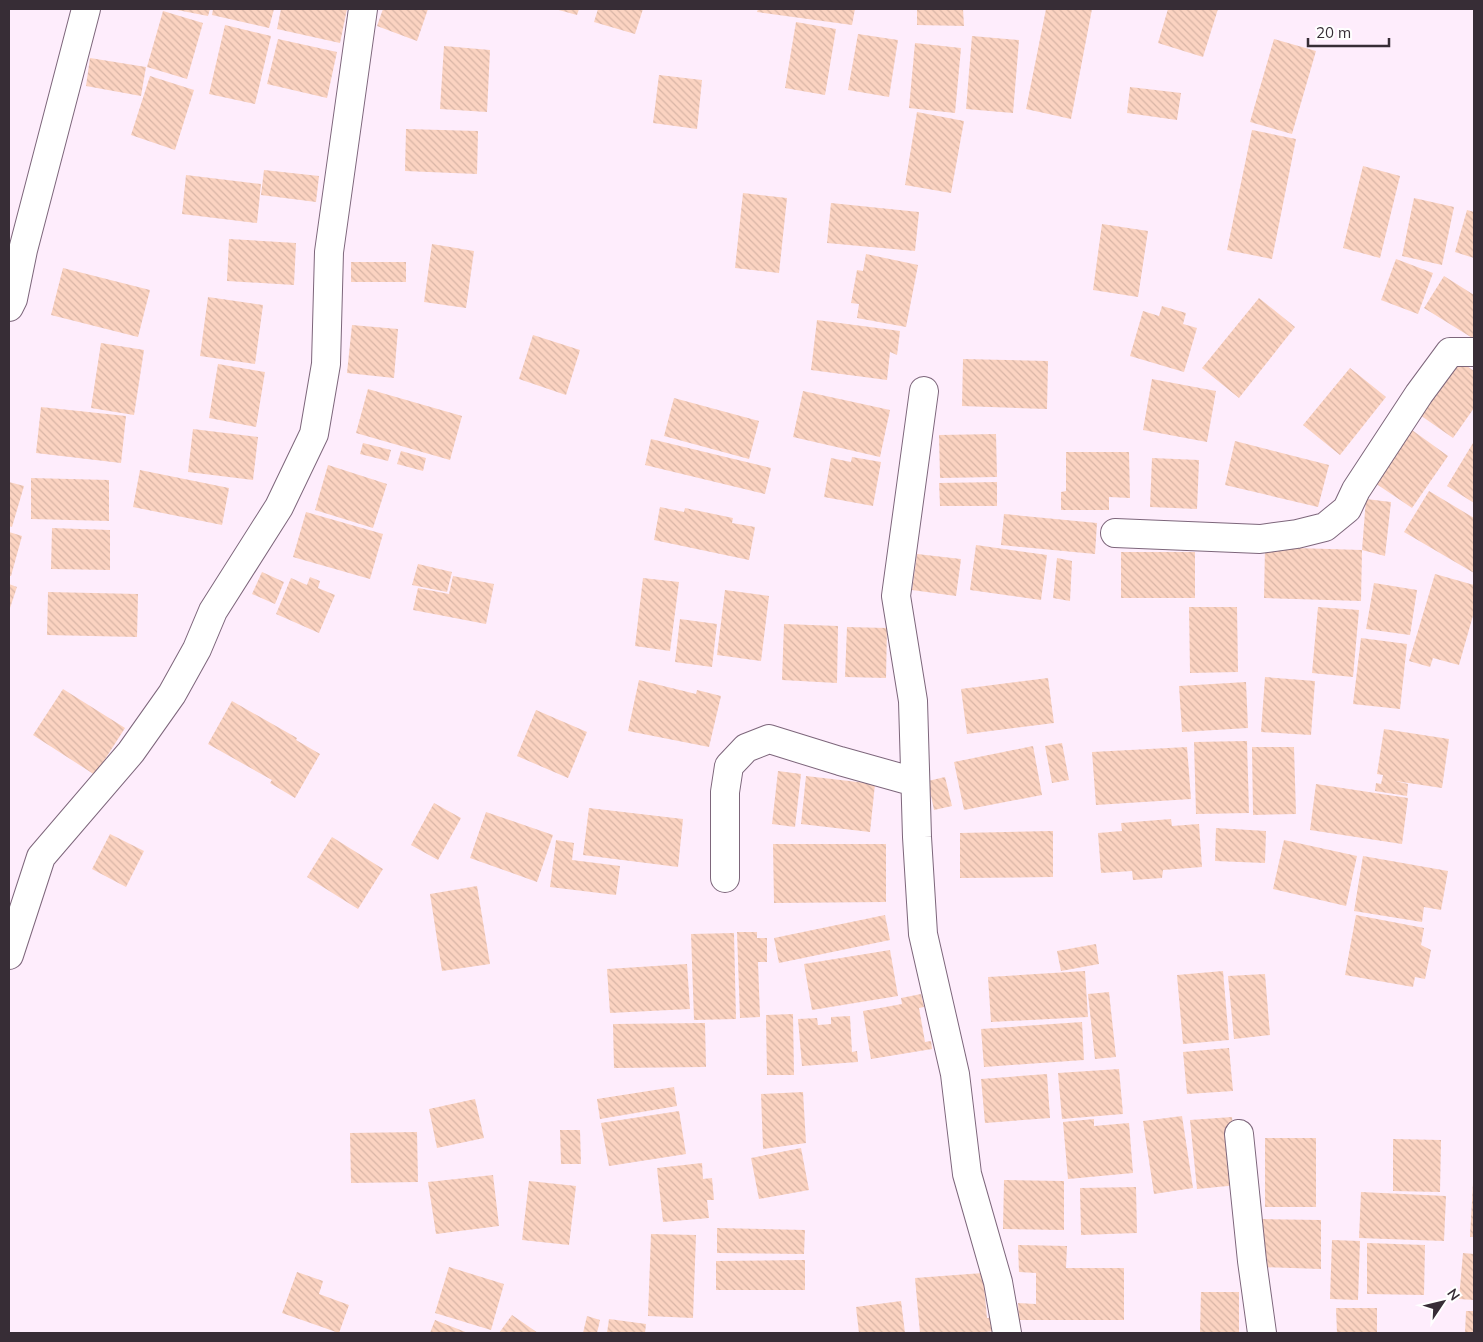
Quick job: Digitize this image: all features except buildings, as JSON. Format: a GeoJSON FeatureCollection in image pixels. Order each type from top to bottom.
{"type":"FeatureCollection","features":[{"type":"Feature","properties":{"kind":"street"},"geometry":{"type":"LineString","coordinates":[[9,307],[13,299],[25,241],[86,9]]}},
{"type":"Feature","properties":{"kind":"street"},"geometry":{"type":"LineString","coordinates":[[9,955],[41,857],[132,752],[172,694],[197,649],[213,611],[279,507],[314,434],[326,364],[329,252],[363,9]]}},
{"type":"Feature","properties":{"kind":"street"},"geometry":{"type":"LineString","coordinates":[[1115,534],[1260,539],[1297,534],[1325,527],[1347,510],[1361,481],[1419,394],[1450,352],[1474,352]]}},
{"type":"Feature","properties":{"kind":"street"},"geometry":{"type":"LineString","coordinates":[[924,391],[896,596],[913,701],[917,837],[924,934],[955,1074],[967,1174],[998,1282],[1006,1333]]}},
{"type":"Feature","properties":{"kind":"street"},"geometry":{"type":"LineString","coordinates":[[725,878],[725,792],[729,766],[746,748],[769,739],[915,782]]}},
{"type":"Feature","properties":{"kind":"street"},"geometry":{"type":"LineString","coordinates":[[1239,1134],[1252,1261],[1262,1333]]}}]}
